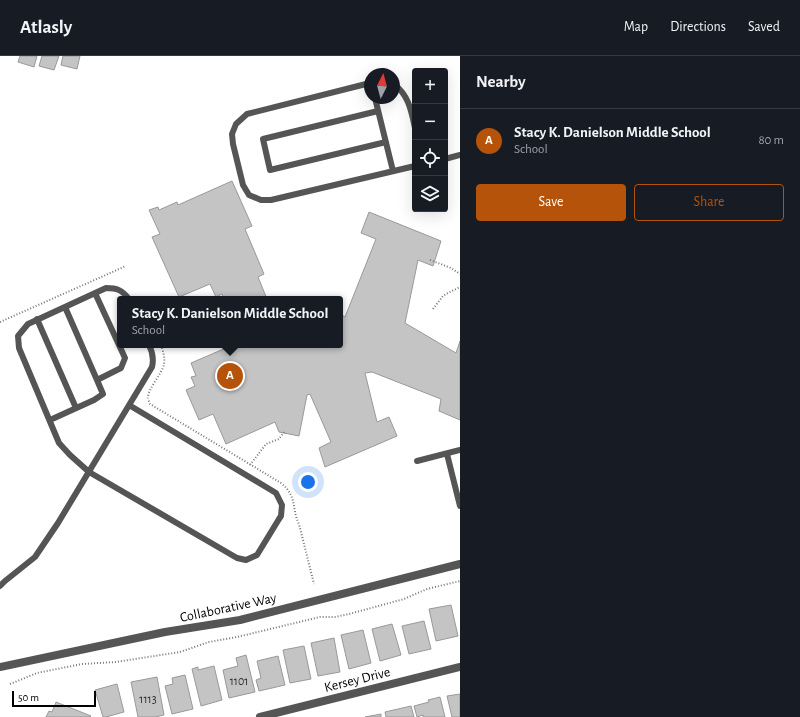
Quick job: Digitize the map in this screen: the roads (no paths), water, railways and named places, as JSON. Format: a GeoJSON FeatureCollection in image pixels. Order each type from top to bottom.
{"type":"FeatureCollection","features":[{"type":"Feature","properties":{"kind":"street","name":"Collaborative Way"},"geometry":{"type":"LineString","coordinates":[[0,667],[165,632],[240,620],[460,564]]}},
{"type":"Feature","properties":{"kind":"street","name":"Kersey Drive"},"geometry":{"type":"LineString","coordinates":[[260,717],[460,667]]}},
{"type":"Feature","properties":{"kind":"lane"},"geometry":{"type":"LineString","coordinates":[[364,85],[247,114],[236,124],[232,134],[233,144],[244,185],[249,195],[261,200],[271,200],[412,167]]}},
{"type":"Feature","properties":{"kind":"lane"},"geometry":{"type":"LineString","coordinates":[[400,88],[410,104],[412,114]]}},
{"type":"Feature","properties":{"kind":"lane"},"geometry":{"type":"LineString","coordinates":[[376,104],[393,171]]}},
{"type":"Feature","properties":{"kind":"lane"},"geometry":{"type":"LineString","coordinates":[[378,111],[263,139],[270,170],[386,142]]}},
{"type":"Feature","properties":{"kind":"lane"},"geometry":{"type":"LineString","coordinates":[[448,158],[460,155]]}},
{"type":"Feature","properties":{"kind":"lane"},"geometry":{"type":"LineString","coordinates":[[127,296],[122,291],[114,288],[106,288],[37,319],[28,324],[18,336],[19,348],[59,443],[88,472],[237,558],[246,560],[257,555],[281,516],[282,505],[276,493],[129,405]]}},
{"type":"Feature","properties":{"kind":"lane"},"geometry":{"type":"LineString","coordinates":[[95,293],[117,341]]}},
{"type":"Feature","properties":{"kind":"lane"},"geometry":{"type":"LineString","coordinates":[[50,420],[94,400],[103,394],[65,307]]}},
{"type":"Feature","properties":{"kind":"lane"},"geometry":{"type":"LineString","coordinates":[[37,319],[76,408]]}},
{"type":"Feature","properties":{"kind":"lane"},"geometry":{"type":"LineString","coordinates":[[97,380],[121,368],[125,358],[120,348]]}},
{"type":"Feature","properties":{"kind":"lane"},"geometry":{"type":"LineString","coordinates":[[0,586],[35,558],[58,523],[152,367],[154,359],[150,348]]}},
{"type":"Feature","properties":{"kind":"lane"},"geometry":{"type":"LineString","coordinates":[[416,461],[460,450]]}},
{"type":"Feature","properties":{"kind":"lane"},"geometry":{"type":"LineString","coordinates":[[447,454],[460,506]]}},
{"type":"Feature","properties":{"kind":"place","name":"Stacy K. Danielson Middle School"},"geometry":{"type":"Point","coordinates":[230,376]}}]}
